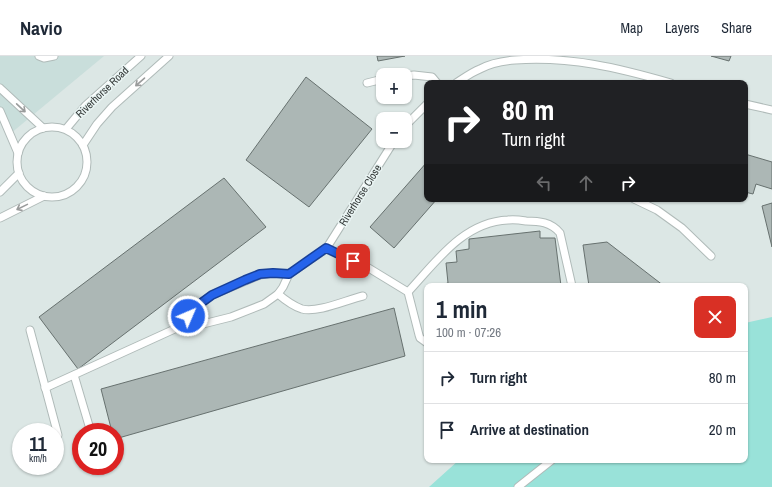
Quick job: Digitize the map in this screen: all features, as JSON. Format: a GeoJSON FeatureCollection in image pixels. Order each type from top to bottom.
{"type":"FeatureCollection","features":[{"type":"Feature","properties":{"kind":"lane"},"geometry":{"type":"LineString","coordinates":[[39,56],[44,58],[54,56]]}},
{"type":"Feature","properties":{"kind":"lane","name":"Riverhorse Road"},"geometry":{"type":"LineString","coordinates":[[141,56],[86,105],[66,130],[76,136],[83,145],[97,124],[112,107],[169,56]]}},
{"type":"Feature","properties":{"kind":"lane"},"geometry":{"type":"LineString","coordinates":[[461,80],[480,68],[498,62],[537,58],[578,60],[660,80]]}},
{"type":"Feature","properties":{"kind":"lane"},"geometry":{"type":"LineString","coordinates":[[412,75],[432,77],[434,80]]}},
{"type":"Feature","properties":{"kind":"lane"},"geometry":{"type":"LineString","coordinates":[[367,83],[376,81]]}},
{"type":"Feature","properties":{"kind":"lane"},"geometry":{"type":"LineString","coordinates":[[0,88],[43,128]]}},
{"type":"Feature","properties":{"kind":"lane"},"geometry":{"type":"LineString","coordinates":[[748,105],[772,110]]}},
{"type":"Feature","properties":{"kind":"lane"},"geometry":{"type":"LineString","coordinates":[[412,119],[424,107]]}},
{"type":"Feature","properties":{"kind":"lane"},"geometry":{"type":"LineString","coordinates":[[0,111],[18,153]]}},
{"type":"Feature","properties":{"kind":"lane"},"geometry":{"type":"LineString","coordinates":[[66,130],[43,128],[33,132],[24,140],[18,153],[17,162],[19,173],[25,184],[33,191],[44,196],[67,194],[76,187],[83,178],[87,167],[87,156],[83,145]]}},
{"type":"Feature","properties":{"kind":"lane","name":"Riverhorse Close"},"geometry":{"type":"LineString","coordinates":[[326,248],[390,148]]}},
{"type":"Feature","properties":{"kind":"lane"},"geometry":{"type":"LineString","coordinates":[[0,192],[19,173]]}},
{"type":"Feature","properties":{"kind":"lane"},"geometry":{"type":"LineString","coordinates":[[0,218],[44,196]]}},
{"type":"Feature","properties":{"kind":"lane"},"geometry":{"type":"LineString","coordinates":[[640,202],[656,210],[682,228],[711,256]]}},
{"type":"Feature","properties":{"kind":"lane"},"geometry":{"type":"LineString","coordinates":[[408,292],[444,251],[459,238],[470,230],[484,224],[507,220],[539,222],[553,226],[557,229],[560,233],[571,283]]}},
{"type":"Feature","properties":{"kind":"lane"},"geometry":{"type":"LineString","coordinates":[[45,388],[179,327],[203,324],[231,317],[264,304],[278,294],[289,274],[326,248],[367,267],[408,292],[418,335],[424,341]]}},
{"type":"Feature","properties":{"kind":"lane"},"geometry":{"type":"LineString","coordinates":[[179,327],[197,306],[212,295],[260,274],[289,274]]}},
{"type":"Feature","properties":{"kind":"lane"},"geometry":{"type":"LineString","coordinates":[[278,294],[291,304],[302,309],[321,308],[363,296]]}},
{"type":"Feature","properties":{"kind":"lane"},"geometry":{"type":"LineString","coordinates":[[30,330],[55,423]]}},
{"type":"Feature","properties":{"kind":"lane"},"geometry":{"type":"LineString","coordinates":[[74,375],[88,423]]}},
{"type":"Feature","properties":{"kind":"lane"},"geometry":{"type":"LineString","coordinates":[[518,487],[548,463]]}},
{"type":"Feature","properties":{"kind":"shaded area"},"geometry":{"type":"Polygon","coordinates":[[[0,56],[104,56],[10,134],[0,115],[0,56]]]}},
{"type":"Feature","properties":{"kind":"shaded area"},"geometry":{"type":"Polygon","coordinates":[[[772,317],[772,487],[429,487],[456,463],[748,463],[748,322],[772,317]]]}},
{"type":"Feature","properties":{"kind":"building"},"geometry":{"type":"Polygon","coordinates":[[[377,56],[405,56],[378,61],[377,56]]]}},
{"type":"Feature","properties":{"kind":"building"},"geometry":{"type":"Polygon","coordinates":[[[711,56],[731,56],[729,61],[711,56]]]}},
{"type":"Feature","properties":{"kind":"building"},"geometry":{"type":"Polygon","coordinates":[[[306,77],[372,129],[309,207],[246,160],[306,77]]]}},
{"type":"Feature","properties":{"kind":"building"},"geometry":{"type":"Polygon","coordinates":[[[748,155],[772,162],[772,189],[756,184],[753,194],[748,193],[748,155]]]}},
{"type":"Feature","properties":{"kind":"building"},"geometry":{"type":"Polygon","coordinates":[[[424,165],[424,202],[434,202],[394,248],[370,227],[424,165]]]}},
{"type":"Feature","properties":{"kind":"building"},"geometry":{"type":"Polygon","coordinates":[[[224,178],[266,227],[78,369],[39,317],[224,178]]]}},
{"type":"Feature","properties":{"kind":"building"},"geometry":{"type":"Polygon","coordinates":[[[772,203],[772,247],[762,206],[772,203]]]}},
{"type":"Feature","properties":{"kind":"building"},"geometry":{"type":"Polygon","coordinates":[[[540,231],[540,238],[555,238],[561,283],[448,283],[446,263],[457,262],[456,251],[469,249],[469,239],[540,231]]]}},
{"type":"Feature","properties":{"kind":"building"},"geometry":{"type":"Polygon","coordinates":[[[607,242],[660,283],[589,283],[583,245],[607,242]]]}},
{"type":"Feature","properties":{"kind":"building"},"geometry":{"type":"Polygon","coordinates":[[[394,308],[405,356],[124,436],[124,423],[110,423],[101,389],[394,308]]]}},
{"type":"Feature","properties":{"kind":"route"},"geometry":{"type":"LineString","coordinates":[[188,316],[197,306],[212,295],[260,274],[289,274],[326,248],[353,261]]}}]}
